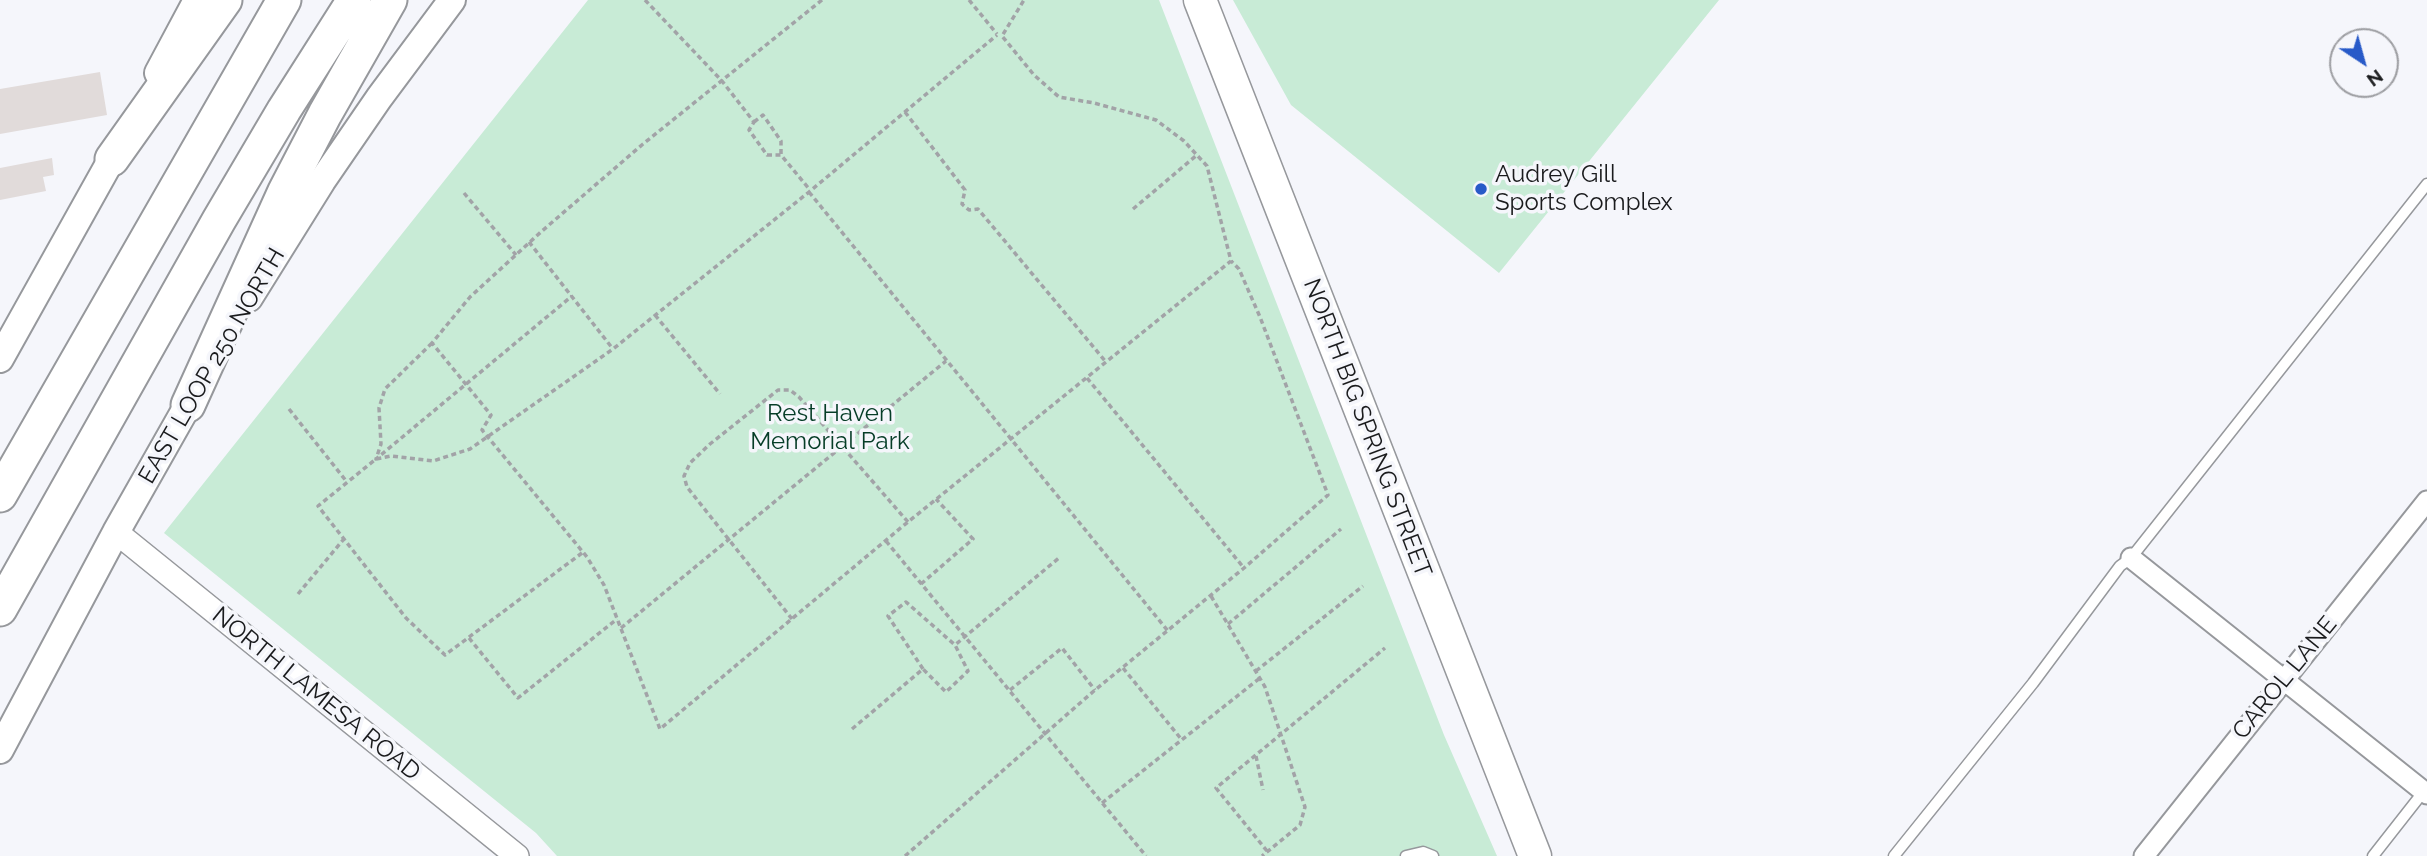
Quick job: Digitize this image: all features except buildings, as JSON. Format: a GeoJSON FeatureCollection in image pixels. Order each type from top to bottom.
{"type":"FeatureCollection","features":[{"type":"Feature","properties":{"kind":"highway"},"geometry":{"type":"LineString","coordinates":[[112,159],[225,0]]}},
{"type":"Feature","properties":{"kind":"highway"},"geometry":{"type":"LineString","coordinates":[[0,495],[285,0]]}},
{"type":"Feature","properties":{"kind":"highway"},"geometry":{"type":"LineString","coordinates":[[0,609],[219,220],[284,110],[354,0]]}},
{"type":"Feature","properties":{"kind":"highway"},"geometry":{"type":"LineString","coordinates":[[188,405],[285,191],[390,0]]}},
{"type":"Feature","properties":{"kind":"highway","name":"NORTH BIG SPRING STREET"},"geometry":{"type":"LineString","coordinates":[[1200,0],[1535,856]]}},
{"type":"Feature","properties":{"kind":"main road"},"geometry":{"type":"LineString","coordinates":[[0,359],[197,0]]}},
{"type":"Feature","properties":{"kind":"main road","name":"EAST LOOP 250 NORTH"},"geometry":{"type":"LineString","coordinates":[[0,750],[116,532],[256,286],[322,181],[379,98],[452,0]]}},
{"type":"Feature","properties":{"kind":"street","name":"CAROL LANE"},"geometry":{"type":"LineString","coordinates":[[2144,856],[2427,500]]}},
{"type":"Feature","properties":{"kind":"street","name":"NORTH LAMESA ROAD"},"geometry":{"type":"LineString","coordinates":[[116,532],[517,856]]}},
{"type":"Feature","properties":{"kind":"street"},"geometry":{"type":"LineString","coordinates":[[2131,558],[2426,791]]}},
{"type":"Feature","properties":{"kind":"lane"},"geometry":{"type":"LineString","coordinates":[[1894,856],[2033,683],[2120,566],[2131,558],[2427,184]]}},
{"type":"Feature","properties":{"kind":"lane"},"geometry":{"type":"LineString","coordinates":[[2373,856],[2426,791]]}},
{"type":"Feature","properties":{"kind":"lane"},"geometry":{"type":"LineString","coordinates":[[1406,856],[1423,852],[1433,856]]}},
{"type":"Feature","properties":{"kind":"path"},"geometry":{"type":"LineString","coordinates":[[645,0],[722,81],[754,122]]}},
{"type":"Feature","properties":{"kind":"path"},"geometry":{"type":"LineString","coordinates":[[376,459],[381,444],[379,408],[385,389],[432,343],[470,298],[643,144],[822,0]]}},
{"type":"Feature","properties":{"kind":"path"},"geometry":{"type":"LineString","coordinates":[[905,856],[1095,690],[1211,596],[1328,495],[1260,317],[1239,269],[1231,261],[1206,166],[1184,141],[1156,120],[1094,103],[1059,97],[1034,75],[969,0]]}},
{"type":"Feature","properties":{"kind":"path"},"geometry":{"type":"LineString","coordinates":[[376,459],[391,456],[433,461],[470,449],[614,349],[1000,35],[1024,0]]}},
{"type":"Feature","properties":{"kind":"path"},"geometry":{"type":"LineString","coordinates":[[905,112],[965,190],[962,204],[969,210],[978,209],[1106,362]]}},
{"type":"Feature","properties":{"kind":"path"},"geometry":{"type":"LineString","coordinates":[[781,155],[767,155],[749,130],[754,122],[763,116],[781,141],[781,155],[809,191],[1168,631]]}},
{"type":"Feature","properties":{"kind":"path"},"geometry":{"type":"LineString","coordinates":[[1133,209],[1197,155]]}},
{"type":"Feature","properties":{"kind":"path"},"geometry":{"type":"LineString","coordinates":[[464,193],[516,256]]}},
{"type":"Feature","properties":{"kind":"path"},"geometry":{"type":"LineString","coordinates":[[530,243],[614,349]]}},
{"type":"Feature","properties":{"kind":"path"},"geometry":{"type":"LineString","coordinates":[[432,343],[491,415],[482,430],[582,552],[604,585],[660,729],[936,499],[1231,261]]}},
{"type":"Feature","properties":{"kind":"path"},"geometry":{"type":"LineString","coordinates":[[572,296],[318,506],[406,618],[445,655],[582,552]]}},
{"type":"Feature","properties":{"kind":"path"},"geometry":{"type":"LineString","coordinates":[[655,315],[720,394]]}},
{"type":"Feature","properties":{"kind":"path"},"geometry":{"type":"LineString","coordinates":[[621,628],[946,361]]}},
{"type":"Feature","properties":{"kind":"path"},"geometry":{"type":"LineString","coordinates":[[1087,378],[1244,568]]}},
{"type":"Feature","properties":{"kind":"path"},"geometry":{"type":"LineString","coordinates":[[792,619],[687,487],[684,476],[690,463],[710,444],[778,390],[790,390],[908,523]]}},
{"type":"Feature","properties":{"kind":"path"},"geometry":{"type":"LineString","coordinates":[[289,409],[347,482]]}},
{"type":"Feature","properties":{"kind":"path"},"geometry":{"type":"LineString","coordinates":[[921,584],[973,539],[936,499]]}},
{"type":"Feature","properties":{"kind":"path"},"geometry":{"type":"LineString","coordinates":[[1228,624],[1341,529]]}},
{"type":"Feature","properties":{"kind":"path"},"geometry":{"type":"LineString","coordinates":[[298,594],[343,540]]}},
{"type":"Feature","properties":{"kind":"path"},"geometry":{"type":"LineString","coordinates":[[886,541],[1146,856]]}},
{"type":"Feature","properties":{"kind":"path"},"geometry":{"type":"LineString","coordinates":[[955,645],[1060,558]]}},
{"type":"Feature","properties":{"kind":"path"},"geometry":{"type":"LineString","coordinates":[[1256,671],[1363,586]]}},
{"type":"Feature","properties":{"kind":"path"},"geometry":{"type":"LineString","coordinates":[[1211,596],[1260,678],[1305,807],[1300,825],[1262,856]]}},
{"type":"Feature","properties":{"kind":"path"},"geometry":{"type":"LineString","coordinates":[[906,602],[955,645],[968,671],[946,692],[923,669],[888,616],[906,602]]}},
{"type":"Feature","properties":{"kind":"path"},"geometry":{"type":"LineString","coordinates":[[468,638],[518,698],[617,619]]}},
{"type":"Feature","properties":{"kind":"path"},"geometry":{"type":"LineString","coordinates":[[1009,690],[1062,648],[1095,690]]}},
{"type":"Feature","properties":{"kind":"path"},"geometry":{"type":"LineString","coordinates":[[1267,851],[1216,788],[1385,648]]}},
{"type":"Feature","properties":{"kind":"path"},"geometry":{"type":"LineString","coordinates":[[1123,667],[1182,740]]}},
{"type":"Feature","properties":{"kind":"path"},"geometry":{"type":"LineString","coordinates":[[852,729],[923,669]]}},
{"type":"Feature","properties":{"kind":"path"},"geometry":{"type":"LineString","coordinates":[[1102,803],[1260,678]]}},
{"type":"Feature","properties":{"kind":"path"},"geometry":{"type":"LineString","coordinates":[[1256,756],[1263,790]]}},
{"type":"Feature","properties":{"kind":"green space","name":"Rest Haven Memorial Park"},"geometry":{"type":"Polygon","coordinates":[[[588,0],[1159,0],[1444,735],[1497,856],[557,856],[536,833],[164,533],[588,0]]]}},
{"type":"Feature","properties":{"kind":"green space","name":"Audrey Gill Sports Complex"},"geometry":{"type":"Polygon","coordinates":[[[1233,0],[1719,0],[1499,273],[1291,105],[1233,0]]]}},
{"type":"Feature","properties":{"kind":"place","name":"Audrey Gill Sports Complex"},"geometry":{"type":"Point","coordinates":[1481,189]}}]}
